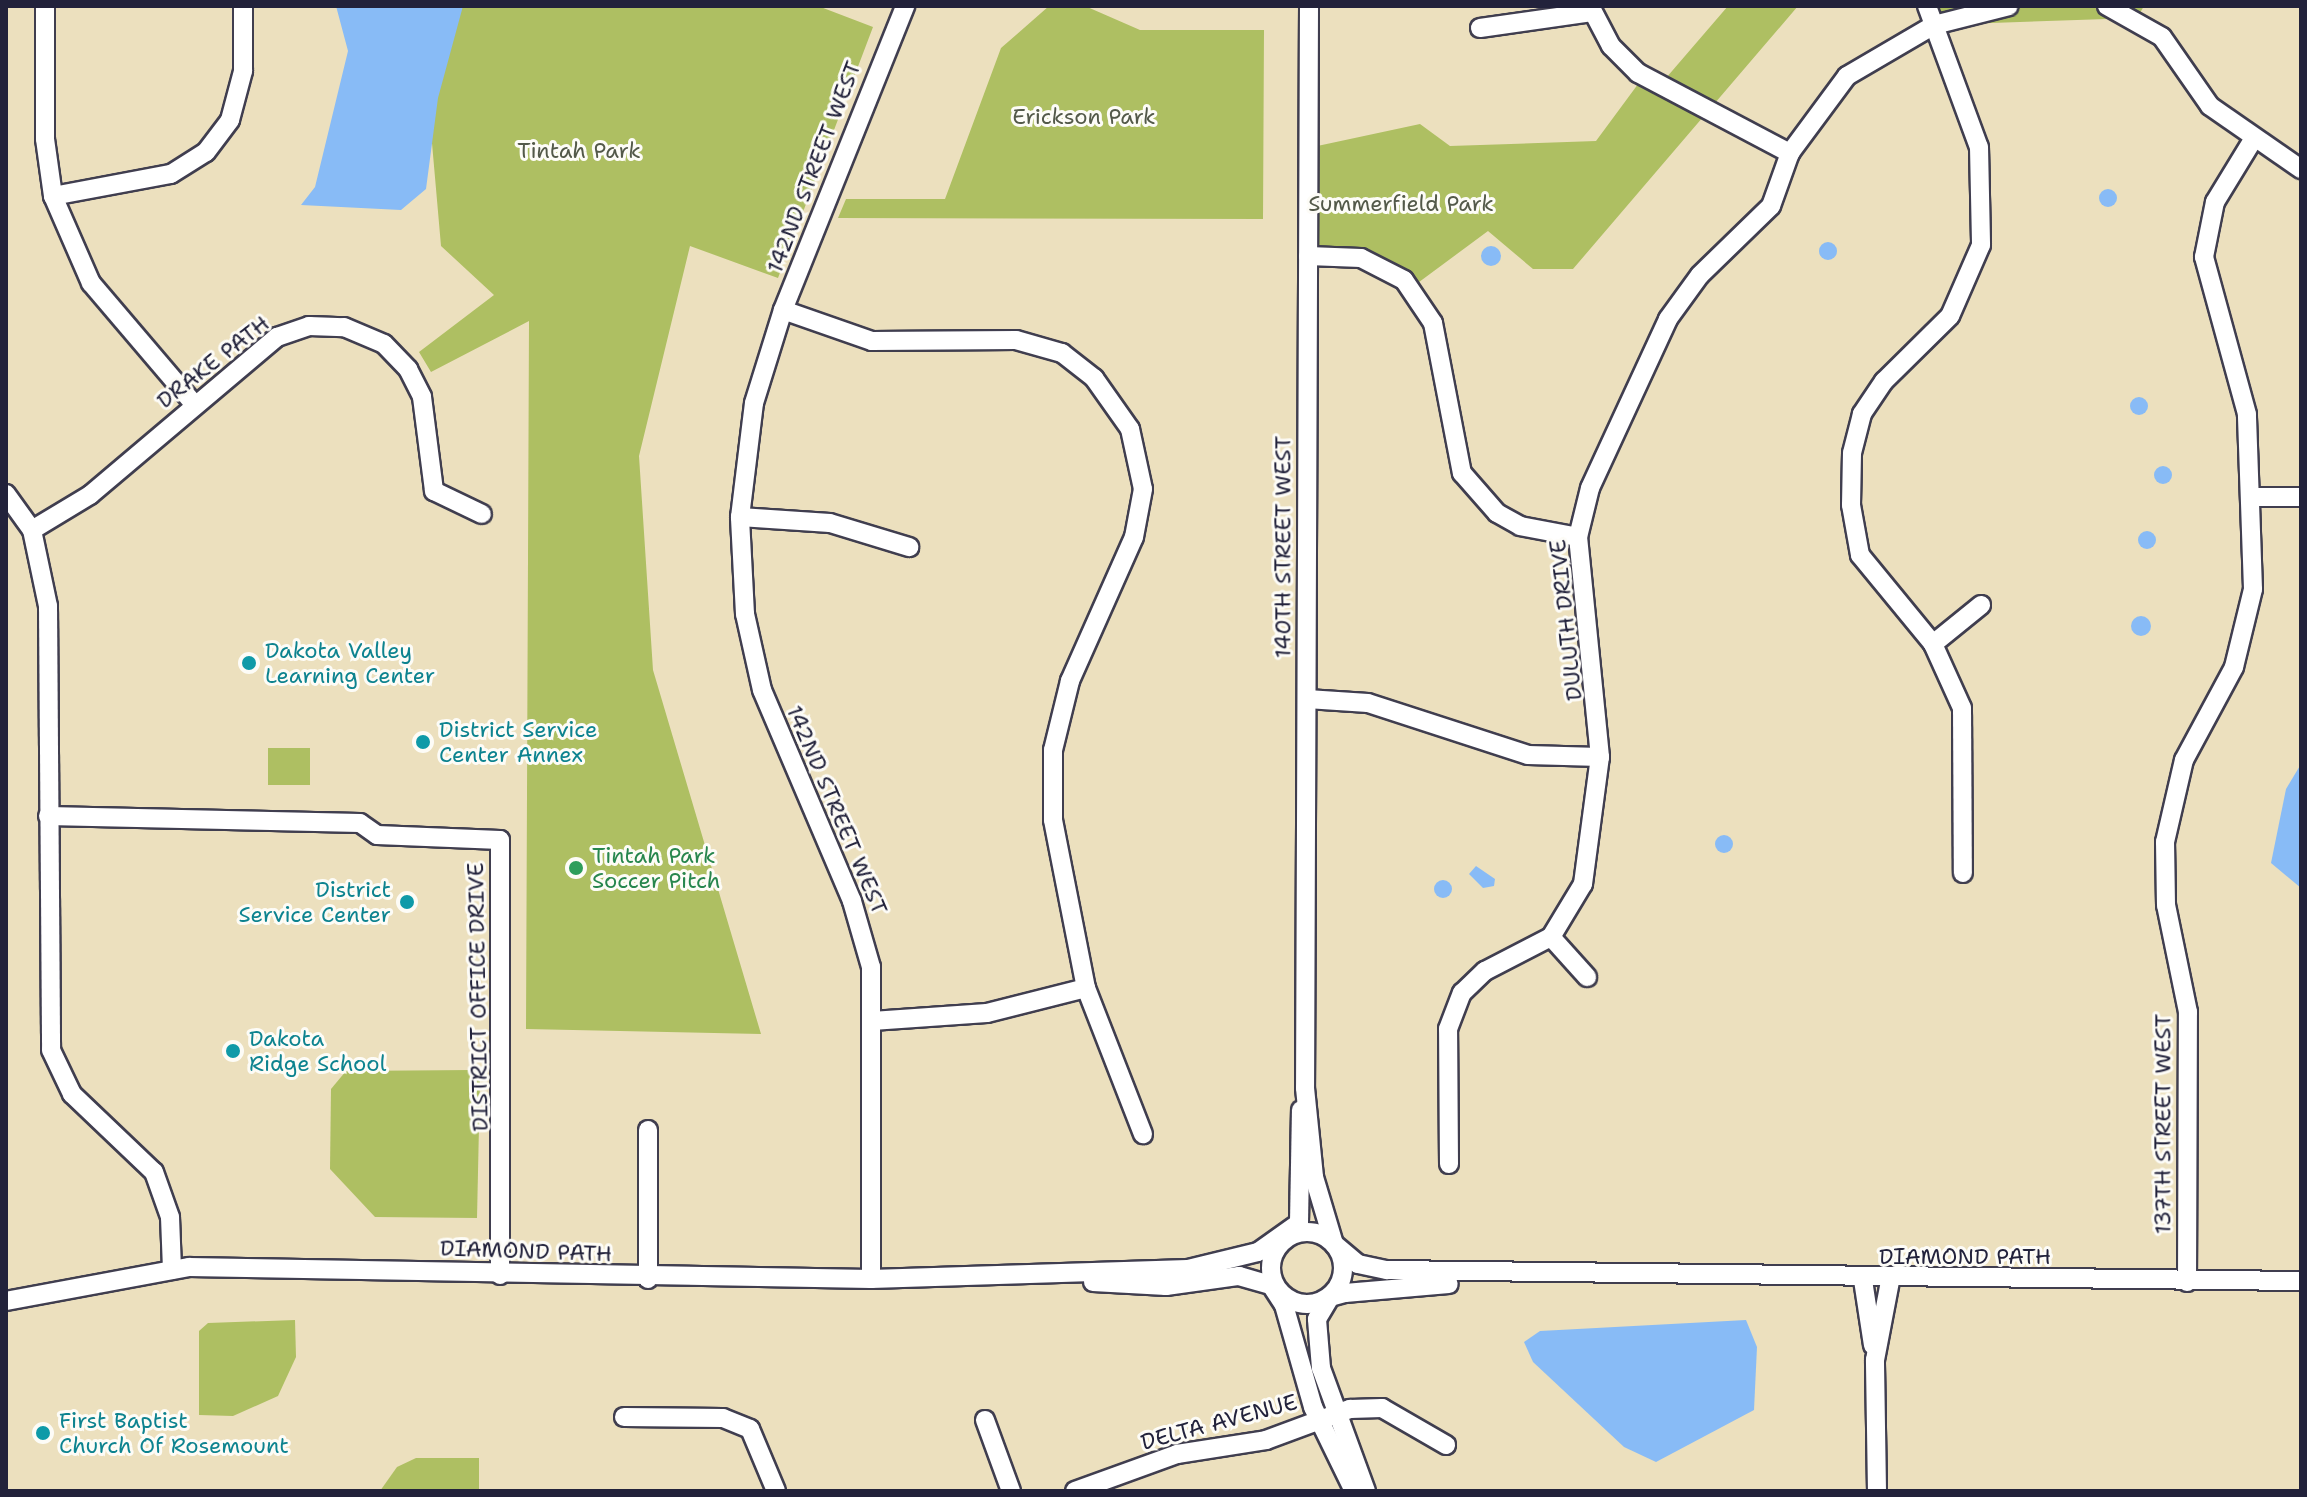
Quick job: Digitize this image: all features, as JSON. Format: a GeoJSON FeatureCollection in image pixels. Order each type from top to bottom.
{"type":"FeatureCollection","features":[{"type":"Feature","properties":{"kind":"street"},"geometry":{"type":"LineString","coordinates":[[45,6],[45,139],[53,196],[91,283],[195,405]]}},
{"type":"Feature","properties":{"kind":"street"},"geometry":{"type":"LineString","coordinates":[[53,196],[171,174],[206,152],[230,120],[243,71],[243,6]]}},
{"type":"Feature","properties":{"kind":"street","name":"142ND STREET WEST"},"geometry":{"type":"LineString","coordinates":[[871,1279],[872,1021],[862,930],[783,751],[752,652],[740,517],[754,403],[783,310],[905,6]]}},
{"type":"Feature","properties":{"kind":"street","name":"140TH STREET WEST"},"geometry":{"type":"LineString","coordinates":[[1309,6],[1305,1088],[1314,1177],[1334,1244]]}},
{"type":"Feature","properties":{"kind":"street"},"geometry":{"type":"LineString","coordinates":[[1927,6],[1979,147],[1981,245],[1950,316],[1884,381],[1862,414],[1852,453],[1851,505],[1860,555],[1933,644],[1962,708],[1963,873]]}},
{"type":"Feature","properties":{"kind":"street","name":"DULUTH DRIVE"},"geometry":{"type":"LineString","coordinates":[[1551,937],[1583,884],[1600,757],[1578,537],[1590,488],[1668,319],[1700,275],[1771,206],[1790,153],[1847,76],[1934,25],[2009,6]]}},
{"type":"Feature","properties":{"kind":"street"},"geometry":{"type":"LineString","coordinates":[[2107,6],[2140,12],[2162,37],[2210,106],[2301,169]]}},
{"type":"Feature","properties":{"kind":"street"},"geometry":{"type":"LineString","coordinates":[[1480,28],[1591,9],[1638,73],[1790,153]]}},
{"type":"Feature","properties":{"kind":"street","name":"137TH STREET WEST"},"geometry":{"type":"LineString","coordinates":[[2187,1282],[2188,1012],[2166,905],[2165,842],[2184,760],[2248,629],[2253,497],[2247,414],[2204,257],[2215,202],[2254,138]]}},
{"type":"Feature","properties":{"kind":"street"},"geometry":{"type":"LineString","coordinates":[[1308,256],[1361,258],[1404,280],[1433,323],[1462,473],[1497,513],[1520,526],[1578,537]]}},
{"type":"Feature","properties":{"kind":"street"},"geometry":{"type":"LineString","coordinates":[[783,310],[872,341],[1016,340],[1062,353],[1094,378],[1130,429],[1143,489],[1134,537],[1070,681],[1053,750],[1053,820],[1086,988],[1143,1134]]}},
{"type":"Feature","properties":{"kind":"street","name":"DRAKE PATH"},"geometry":{"type":"LineString","coordinates":[[32,530],[90,495],[277,337],[309,326],[344,327],[384,344],[408,369],[422,397],[434,491],[482,514]]}},
{"type":"Feature","properties":{"kind":"street"},"geometry":{"type":"LineString","coordinates":[[6,494],[32,530],[48,606],[51,1050],[72,1094],[154,1172],[170,1217],[172,1270]]}},
{"type":"Feature","properties":{"kind":"street"},"geometry":{"type":"LineString","coordinates":[[2253,497],[2301,497]]}},
{"type":"Feature","properties":{"kind":"street"},"geometry":{"type":"LineString","coordinates":[[740,517],[830,523],[909,547]]}},
{"type":"Feature","properties":{"kind":"street"},"geometry":{"type":"LineString","coordinates":[[1933,644],[1981,605]]}},
{"type":"Feature","properties":{"kind":"street"},"geometry":{"type":"LineString","coordinates":[[1307,699],[1368,703],[1528,755],[1600,757]]}},
{"type":"Feature","properties":{"kind":"street","name":"DISTRICT OFFICE DRIVE"},"geometry":{"type":"LineString","coordinates":[[48,816],[360,823],[377,835],[500,840],[500,1275]]}},
{"type":"Feature","properties":{"kind":"street"},"geometry":{"type":"LineString","coordinates":[[1449,1164],[1448,1029],[1462,993],[1485,971],[1551,937],[1587,977]]}},
{"type":"Feature","properties":{"kind":"street"},"geometry":{"type":"LineString","coordinates":[[872,1021],[987,1013],[1086,988]]}},
{"type":"Feature","properties":{"kind":"street","name":"140TH STREET WEST"},"geometry":{"type":"LineString","coordinates":[[1283,1240],[1302,1209],[1296,1156],[1305,1088]]}},
{"type":"Feature","properties":{"kind":"street"},"geometry":{"type":"LineString","coordinates":[[648,1130],[648,1279]]}},
{"type":"Feature","properties":{"kind":"street","name":"DIAMOND PATH"},"geometry":{"type":"LineString","coordinates":[[6,1301],[172,1270],[648,1279],[1047,1277],[1188,1269],[1311,1232],[1334,1244],[1358,1264],[1387,1270],[1628,1279]]}},
{"type":"Feature","properties":{"kind":"street"},"geometry":{"type":"LineString","coordinates":[[1283,1240],[1271,1265],[1279,1292],[1329,1415],[1366,1491]]}},
{"type":"Feature","properties":{"kind":"street"},"geometry":{"type":"LineString","coordinates":[[1334,1244],[1342,1270],[1314,1333],[1329,1415],[1354,1491]]}},
{"type":"Feature","properties":{"kind":"street","name":"DIAMOND PATH"},"geometry":{"type":"LineString","coordinates":[[1047,1277],[1166,1286],[1239,1276],[1305,1302],[1395,1285],[1628,1279],[2301,1281]]}},
{"type":"Feature","properties":{"kind":"street"},"geometry":{"type":"LineString","coordinates":[[1863,1280],[1875,1360],[1877,1491]]}},
{"type":"Feature","properties":{"kind":"street"},"geometry":{"type":"LineString","coordinates":[[1875,1360],[1890,1281]]}},
{"type":"Feature","properties":{"kind":"street","name":"DELTA AVENUE"},"geometry":{"type":"LineString","coordinates":[[1075,1491],[1177,1454],[1266,1440],[1329,1415],[1382,1408],[1424,1426],[1446,1445]]}},
{"type":"Feature","properties":{"kind":"street"},"geometry":{"type":"LineString","coordinates":[[624,1417],[723,1418],[750,1429],[776,1491]]}},
{"type":"Feature","properties":{"kind":"street"},"geometry":{"type":"LineString","coordinates":[[985,1420],[1011,1491]]}},
{"type":"Feature","properties":{"kind":"green space","name":"Tintah Park"},"geometry":{"type":"Polygon","coordinates":[[[420,6],[818,6],[873,27],[778,278],[690,246],[639,456],[653,670],[761,1034],[526,1029],[529,321],[431,372],[419,352],[494,295],[441,246],[420,6]]]}},
{"type":"Feature","properties":{"kind":"green space","name":"Erickson Park"},"geometry":{"type":"Polygon","coordinates":[[[1049,6],[1085,6],[1140,30],[1264,30],[1263,219],[838,218],[846,199],[945,199],[1001,48],[1049,6]]]}},
{"type":"Feature","properties":{"kind":"green space","name":"Summerfield Park"},"geometry":{"type":"Polygon","coordinates":[[[1728,6],[1798,6],[1573,269],[1533,269],[1488,231],[1411,288],[1330,256],[1308,256],[1308,148],[1420,124],[1450,146],[1596,141],[1644,76],[1660,85],[1728,6]]]}},
{"type":"Feature","properties":{"kind":"green space"},"geometry":{"type":"Polygon","coordinates":[[[1927,6],[2144,6],[2137,18],[1934,25],[1927,6]]]}},
{"type":"Feature","properties":{"kind":"green space"},"geometry":{"type":"Polygon","coordinates":[[[268,748],[310,748],[310,785],[268,785],[268,748]]]}},
{"type":"Feature","properties":{"kind":"green space"},"geometry":{"type":"Polygon","coordinates":[[[472,1070],[480,1080],[477,1218],[375,1217],[330,1169],[331,1089],[346,1071],[472,1070]]]}},
{"type":"Feature","properties":{"kind":"green space"},"geometry":{"type":"Polygon","coordinates":[[[295,1320],[296,1357],[278,1396],[233,1416],[199,1415],[199,1331],[208,1323],[295,1320]]]}},
{"type":"Feature","properties":{"kind":"green space"},"geometry":{"type":"Polygon","coordinates":[[[416,1458],[479,1458],[479,1491],[380,1491],[397,1467],[416,1458]]]}},
{"type":"Feature","properties":{"kind":"water"},"geometry":{"type":"Polygon","coordinates":[[[336,6],[463,6],[438,98],[426,189],[401,210],[301,205],[315,187],[348,51],[336,6]]]}},
{"type":"Feature","properties":{"kind":"water"},"geometry":{"type":"Polygon","coordinates":[[[2108,189],[2117,198],[2108,207],[2099,198],[2108,189]]]}},
{"type":"Feature","properties":{"kind":"water"},"geometry":{"type":"Polygon","coordinates":[[[1828,242],[1837,251],[1828,260],[1819,251],[1828,242]]]}},
{"type":"Feature","properties":{"kind":"water"},"geometry":{"type":"Polygon","coordinates":[[[1491,246],[1498,249],[1501,256],[1498,263],[1491,266],[1484,263],[1481,256],[1484,249],[1491,246]]]}},
{"type":"Feature","properties":{"kind":"water"},"geometry":{"type":"Polygon","coordinates":[[[2139,397],[2148,406],[2139,415],[2130,406],[2139,397]]]}},
{"type":"Feature","properties":{"kind":"water"},"geometry":{"type":"Polygon","coordinates":[[[2163,466],[2172,475],[2163,484],[2154,475],[2163,466]]]}},
{"type":"Feature","properties":{"kind":"water"},"geometry":{"type":"Polygon","coordinates":[[[2147,531],[2156,540],[2147,549],[2138,540],[2147,531]]]}},
{"type":"Feature","properties":{"kind":"water"},"geometry":{"type":"Polygon","coordinates":[[[2141,616],[2148,619],[2151,626],[2148,633],[2141,636],[2134,633],[2131,626],[2134,619],[2141,616]]]}},
{"type":"Feature","properties":{"kind":"water"},"geometry":{"type":"Polygon","coordinates":[[[2301,764],[2301,888],[2271,863],[2286,789],[2301,764]]]}},
{"type":"Feature","properties":{"kind":"water"},"geometry":{"type":"Polygon","coordinates":[[[1720,835],[1728,835],[1733,844],[1731,851],[1720,853],[1715,848],[1715,840],[1720,835]]]}},
{"type":"Feature","properties":{"kind":"water"},"geometry":{"type":"Polygon","coordinates":[[[1476,866],[1495,879],[1494,886],[1483,888],[1469,874],[1476,866]]]}},
{"type":"Feature","properties":{"kind":"water"},"geometry":{"type":"Polygon","coordinates":[[[1443,880],[1452,889],[1443,898],[1434,889],[1443,880]]]}},
{"type":"Feature","properties":{"kind":"water"},"geometry":{"type":"Polygon","coordinates":[[[1746,1320],[1757,1347],[1754,1410],[1656,1462],[1624,1447],[1533,1362],[1524,1342],[1540,1331],[1746,1320]]]}},
{"type":"Feature","properties":{"kind":"place","name":"Dakota Valley Learning Center"},"geometry":{"type":"Point","coordinates":[249,663]}},
{"type":"Feature","properties":{"kind":"place","name":"District Service Center Annex"},"geometry":{"type":"Point","coordinates":[423,742]}},
{"type":"Feature","properties":{"kind":"place","name":"Tintah Park Soccer Pitch"},"geometry":{"type":"Point","coordinates":[576,868]}},
{"type":"Feature","properties":{"kind":"place","name":"District Service Center"},"geometry":{"type":"Point","coordinates":[407,902]}},
{"type":"Feature","properties":{"kind":"place","name":"Dakota Ridge School"},"geometry":{"type":"Point","coordinates":[233,1051]}},
{"type":"Feature","properties":{"kind":"place","name":"First Baptist Church Of Rosemount"},"geometry":{"type":"Point","coordinates":[43,1433]}}]}
